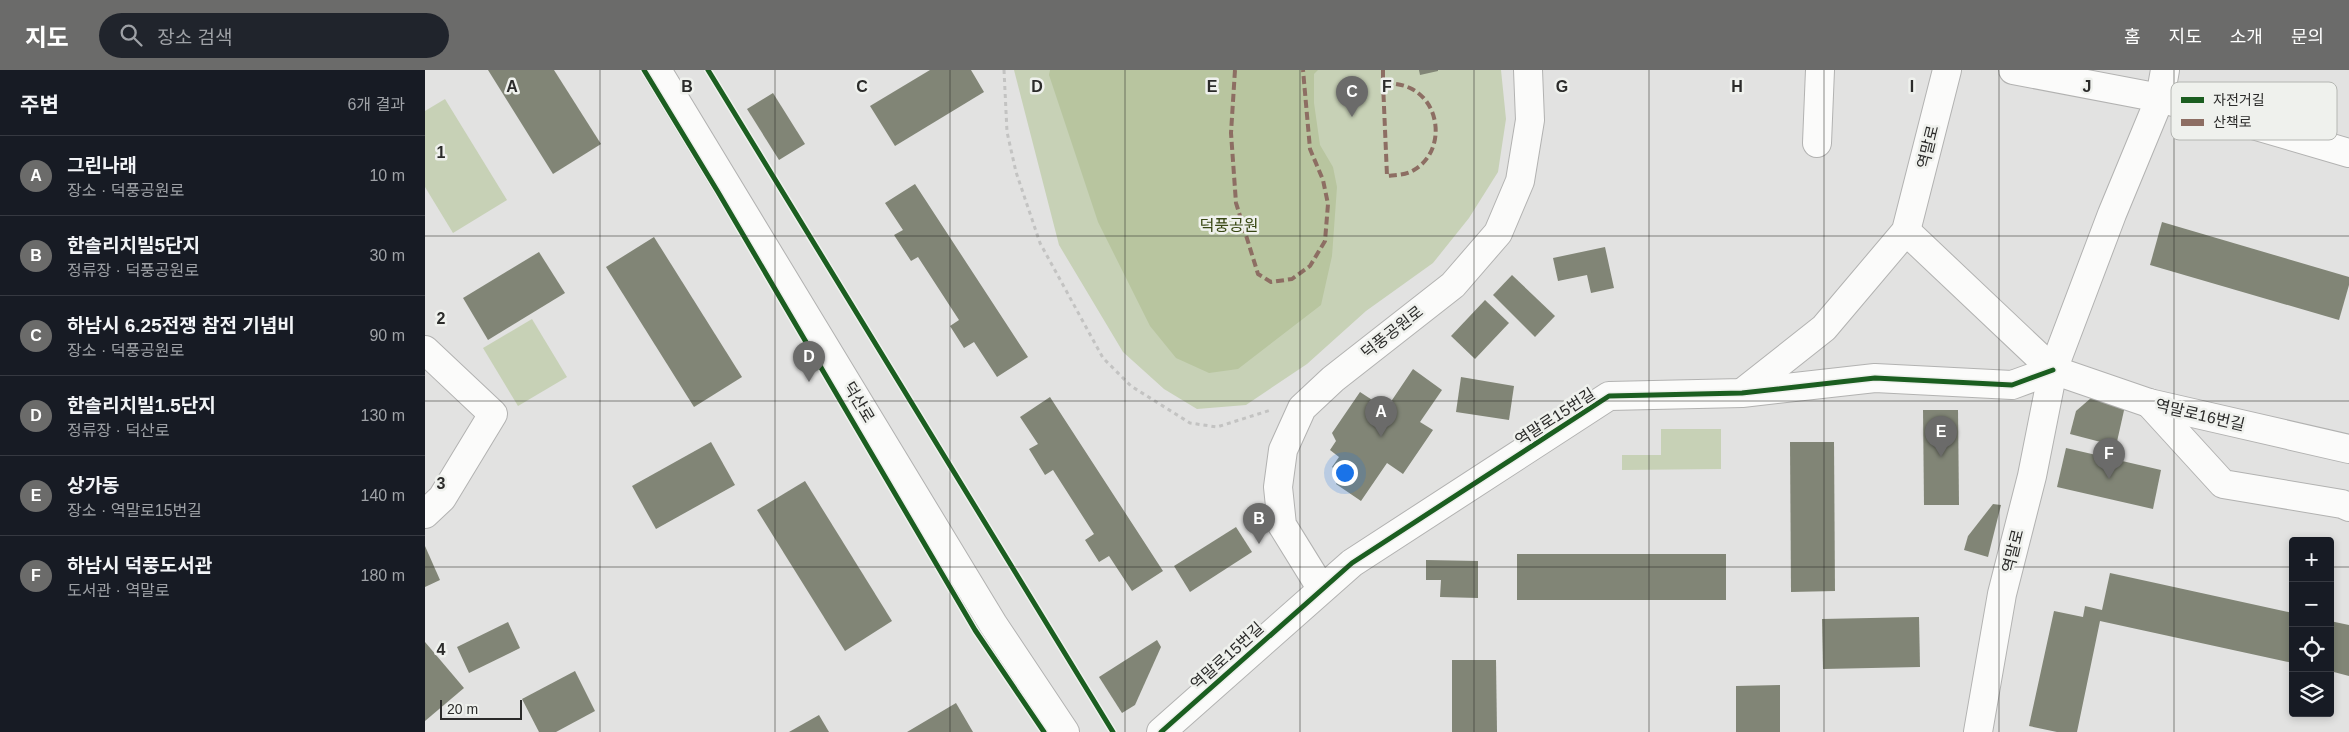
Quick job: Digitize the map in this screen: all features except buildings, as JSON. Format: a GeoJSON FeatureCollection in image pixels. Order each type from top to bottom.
{"type":"FeatureCollection","features":[{"type":"Feature","properties":{"kind":"street","name":"덕산로"},"geometry":{"type":"LineString","coordinates":[[657,70],[993,624],[1065,732]]}},
{"type":"Feature","properties":{"kind":"street","name":"덕풍공원로"},"geometry":{"type":"LineString","coordinates":[[1321,588],[1282,525],[1279,478],[1283,450],[1302,408],[1333,379],[1453,285],[1497,233],[1520,180],[1530,120],[1528,70]]}},
{"type":"Feature","properties":{"kind":"street"},"geometry":{"type":"LineString","coordinates":[[1817,143],[1820,70]]}},
{"type":"Feature","properties":{"kind":"street","name":"역말로"},"geometry":{"type":"LineString","coordinates":[[1906,231],[1947,70]]}},
{"type":"Feature","properties":{"kind":"street"},"geometry":{"type":"LineString","coordinates":[[2013,70],[2171,101]]}},
{"type":"Feature","properties":{"kind":"street","name":"역말로"},"geometry":{"type":"LineString","coordinates":[[1978,732],[2002,594],[2032,476],[2053,370],[2112,214],[2160,98],[2165,70]]}},
{"type":"Feature","properties":{"kind":"street"},"geometry":{"type":"LineString","coordinates":[[2304,140],[2349,153]]}},
{"type":"Feature","properties":{"kind":"street"},"geometry":{"type":"LineString","coordinates":[[1742,393],[1756,384],[1824,328],[1906,231],[2053,370]]}},
{"type":"Feature","properties":{"kind":"street"},"geometry":{"type":"LineString","coordinates":[[425,350],[493,414],[442,498],[425,514]]}},
{"type":"Feature","properties":{"kind":"street","name":"역말로15번길"},"geometry":{"type":"LineString","coordinates":[[1161,732],[1321,588],[1352,563],[1609,396],[1742,393],[1875,378],[2013,385],[2053,370]]}},
{"type":"Feature","properties":{"kind":"street","name":"역말로16번길"},"geometry":{"type":"LineString","coordinates":[[2053,370],[2149,403],[2349,449]]}},
{"type":"Feature","properties":{"kind":"street"},"geometry":{"type":"LineString","coordinates":[[2149,403],[2223,484],[2342,504],[2349,507]]}},
{"type":"Feature","properties":{"kind":"path"},"geometry":{"type":"LineString","coordinates":[[1004,70],[1007,132],[1016,172],[1040,243],[1103,358],[1131,386],[1190,423],[1217,427],[1265,411],[1275,410],[1294,425]]}},
{"type":"Feature","properties":{"kind":"green space","name":"덕풍공원"},"geometry":{"type":"Polygon","coordinates":[[[1014,70],[1501,70],[1506,119],[1498,172],[1469,218],[1433,263],[1366,311],[1307,364],[1246,405],[1197,409],[1164,389],[1123,352],[1059,245],[1014,70]]]}},
{"type":"Feature","properties":{"kind":"green space"},"geometry":{"type":"Polygon","coordinates":[[[1050,70],[1318,70],[1314,74],[1314,103],[1320,145],[1333,167],[1337,187],[1332,256],[1321,305],[1238,369],[1209,373],[1176,358],[1150,326],[1098,222],[1049,75],[1050,70]]]}},
{"type":"Feature","properties":{"kind":"green space"},"geometry":{"type":"Polygon","coordinates":[[[445,99],[507,200],[453,233],[425,187],[425,111],[445,99]]]}},
{"type":"Feature","properties":{"kind":"green space"},"geometry":{"type":"Polygon","coordinates":[[[532,319],[567,377],[518,406],[483,348],[532,319]]]}},
{"type":"Feature","properties":{"kind":"green space"},"geometry":{"type":"Polygon","coordinates":[[[1661,429],[1721,429],[1721,469],[1622,470],[1622,455],[1661,455],[1661,429]]]}},
{"type":"Feature","properties":{"kind":"marked path"},"geometry":{"type":"LineString","coordinates":[[1235,70],[1231,133],[1236,203],[1258,274],[1271,282],[1292,279],[1310,266],[1325,241],[1328,204],[1323,180],[1310,149],[1303,70]]}},
{"type":"Feature","properties":{"kind":"marked path"},"geometry":{"type":"LineString","coordinates":[[1383,70],[1383,83],[1387,176],[1404,174],[1411,172],[1424,162],[1431,152],[1435,140],[1434,116],[1421,95],[1410,88],[1383,83]]}},
{"type":"Feature","properties":{"kind":"cycle path"},"geometry":{"type":"LineString","coordinates":[[644,70],[718,192],[975,630],[1044,732]]}},
{"type":"Feature","properties":{"kind":"cycle path"},"geometry":{"type":"LineString","coordinates":[[708,70],[1113,732]]}},
{"type":"Feature","properties":{"kind":"cycle path"},"geometry":{"type":"LineString","coordinates":[[1161,732],[1352,563],[1609,396],[1742,393],[1875,378],[2012,385],[2053,370]]}},
{"type":"Feature","properties":{"kind":"place","name":"하남시 6.25전쟁 참전 기념비"},"geometry":{"type":"Point","coordinates":[1352,117]}},
{"type":"Feature","properties":{"kind":"place","name":"한솔리치빌1.5단지"},"geometry":{"type":"Point","coordinates":[809,382]}},
{"type":"Feature","properties":{"kind":"place","name":"그린나래"},"geometry":{"type":"Point","coordinates":[1381,437]}},
{"type":"Feature","properties":{"kind":"place","name":"상가동"},"geometry":{"type":"Point","coordinates":[1941,457]}},
{"type":"Feature","properties":{"kind":"place","name":"하남시 덕풍도서관"},"geometry":{"type":"Point","coordinates":[2109,479]}},
{"type":"Feature","properties":{"kind":"place","name":"한솔리치빌5단지"},"geometry":{"type":"Point","coordinates":[1259,544]}}]}
